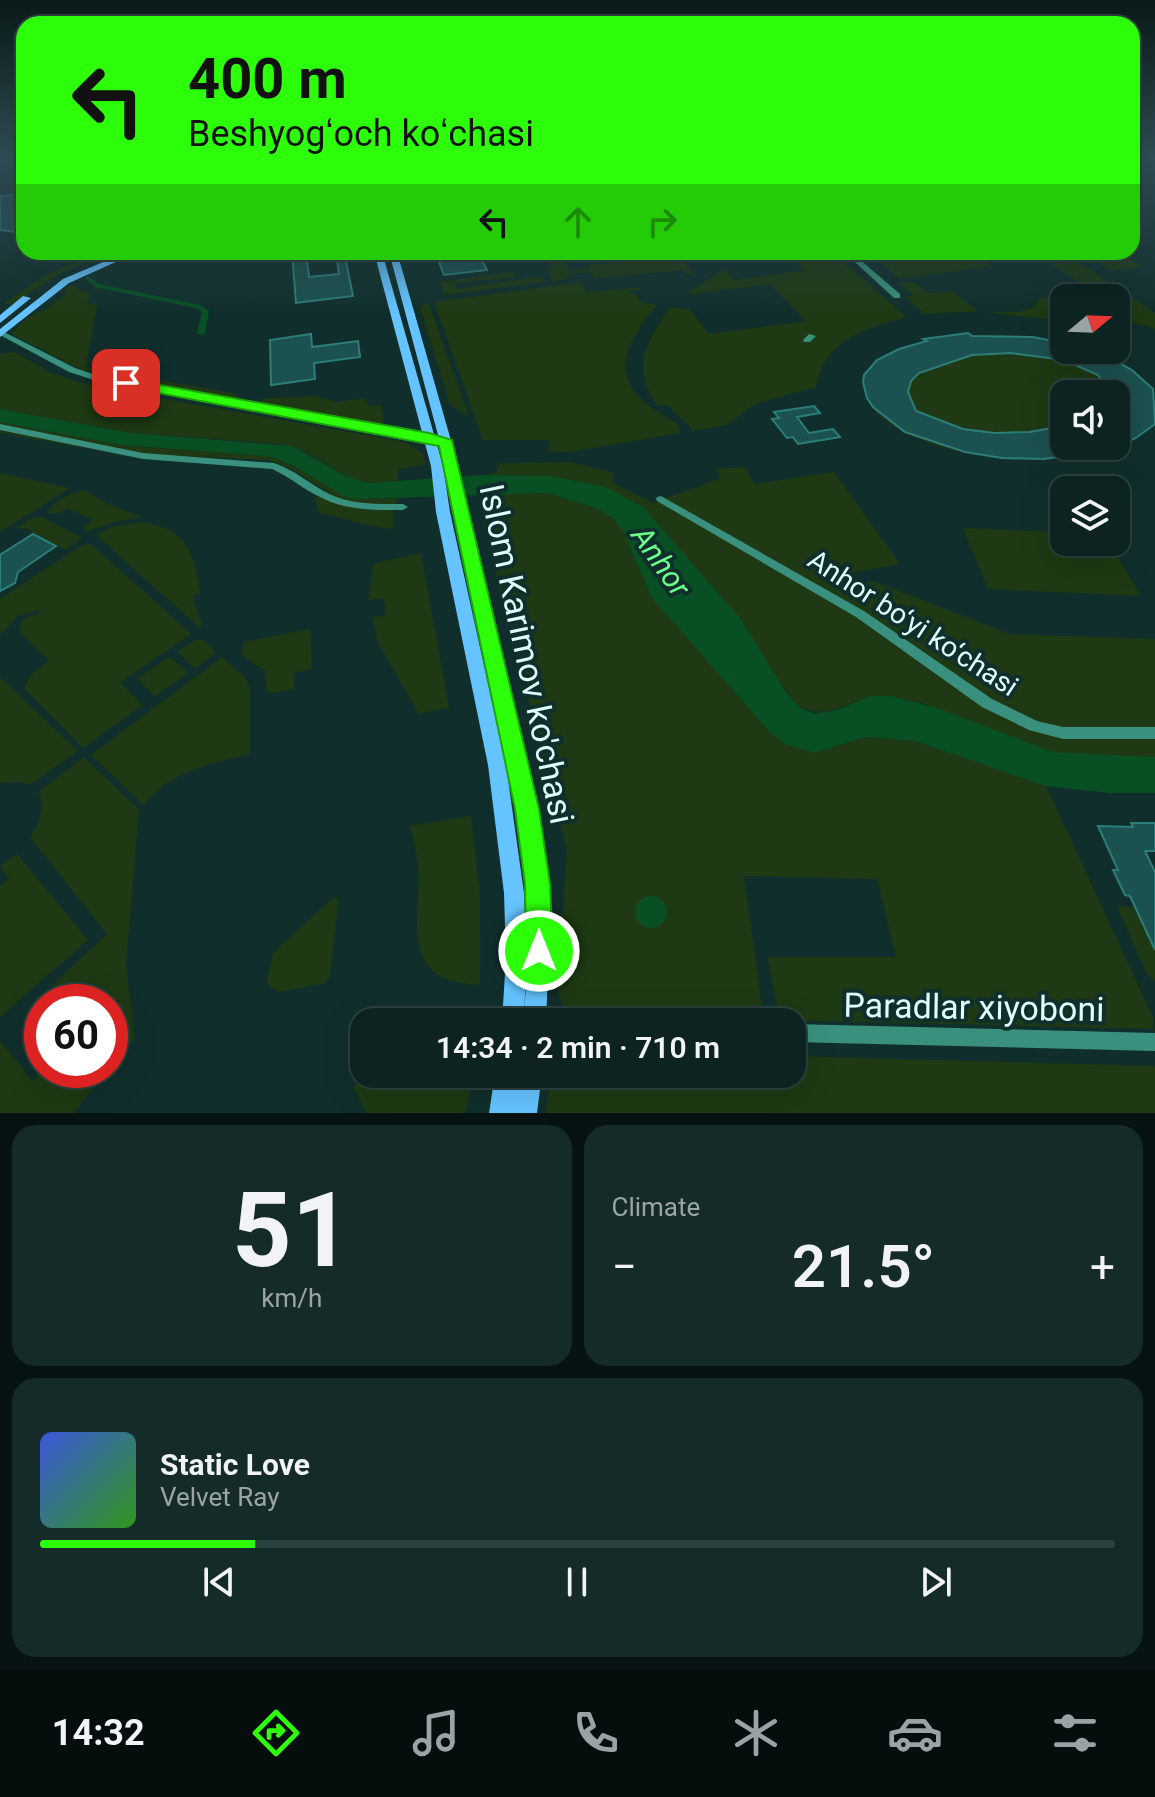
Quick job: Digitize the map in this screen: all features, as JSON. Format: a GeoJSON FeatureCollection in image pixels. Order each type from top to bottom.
{"type":"FeatureCollection","features":[{"type":"Feature","properties":{"kind":"main road"},"geometry":{"type":"LineString","coordinates":[[0,309],[100,260]]}},
{"type":"Feature","properties":{"kind":"main road"},"geometry":{"type":"LineString","coordinates":[[0,334],[66,281],[115,260]]}},
{"type":"Feature","properties":{"kind":"main road","name":"Islom Karimov ko'chasi"},"geometry":{"type":"LineString","coordinates":[[380,260],[451,511],[533,845],[540,927],[536,1008]]}},
{"type":"Feature","properties":{"kind":"main road","name":"Islom Karimov ko'chasi"},"geometry":{"type":"LineString","coordinates":[[395,260],[452,465],[451,511],[508,823],[517,933],[514,1008]]}},
{"type":"Feature","properties":{"kind":"main road"},"geometry":{"type":"LineString","coordinates":[[386,279],[400,278]]}},
{"type":"Feature","properties":{"kind":"main road"},"geometry":{"type":"LineString","coordinates":[[0,320],[26,298]]}},
{"type":"Feature","properties":{"kind":"main road"},"geometry":{"type":"LineString","coordinates":[[402,339],[417,337]]}},
{"type":"Feature","properties":{"kind":"main road"},"geometry":{"type":"LineString","coordinates":[[501,1113],[505,1088]]}},
{"type":"Feature","properties":{"kind":"main road"},"geometry":{"type":"LineString","coordinates":[[525,1113],[528,1088]]}},
{"type":"Feature","properties":{"kind":"street"},"geometry":{"type":"LineString","coordinates":[[856,260],[897,296]]}},
{"type":"Feature","properties":{"kind":"street"},"geometry":{"type":"LineString","coordinates":[[0,334],[55,367],[84,378],[447,444]]}},
{"type":"Feature","properties":{"kind":"street"},"geometry":{"type":"LineString","coordinates":[[0,427],[143,456],[274,466],[294,474],[324,495],[348,503],[361,507],[403,507]]}},
{"type":"Feature","properties":{"kind":"street","name":"Anhor bo‘yi ko‘chasi"},"geometry":{"type":"LineString","coordinates":[[661,499],[860,614],[987,703],[1034,726],[1063,733],[1155,733]]}},
{"type":"Feature","properties":{"kind":"street","name":"Paradlar xiyoboni"},"geometry":{"type":"LineString","coordinates":[[806,1033],[1155,1042]]}},
{"type":"Feature","properties":{"kind":"shaded area"},"geometry":{"type":"Polygon","coordinates":[[[82,260],[93,260],[61,273],[10,305],[4,303],[46,275],[82,260]]]}},
{"type":"Feature","properties":{"kind":"shaded area"},"geometry":{"type":"Polygon","coordinates":[[[548,260],[565,260],[570,271],[586,268],[589,273],[573,273],[563,280],[552,281],[550,273],[545,270],[552,269],[548,260]]]}},
{"type":"Feature","properties":{"kind":"shaded area"},"geometry":{"type":"Polygon","coordinates":[[[683,260],[694,274],[686,275],[682,270],[594,279],[586,265],[683,260]]]}},
{"type":"Feature","properties":{"kind":"shaded area"},"geometry":{"type":"Polygon","coordinates":[[[795,260],[841,260],[907,317],[862,332],[837,347],[820,371],[816,387],[755,404],[727,425],[693,431],[668,405],[657,405],[644,378],[644,355],[670,307],[690,310],[709,334],[806,321],[770,284],[694,294],[688,292],[725,269],[735,280],[806,270],[795,260]]]}},
{"type":"Feature","properties":{"kind":"shaded area"},"geometry":{"type":"Polygon","coordinates":[[[877,260],[982,260],[991,266],[900,279],[877,260]]]}},
{"type":"Feature","properties":{"kind":"shaded area"},"geometry":{"type":"Polygon","coordinates":[[[1094,260],[1132,260],[1143,267],[1111,271],[1094,260]]]}},
{"type":"Feature","properties":{"kind":"shaded area"},"geometry":{"type":"Polygon","coordinates":[[[1076,261],[1111,284],[1082,284],[1053,264],[1076,261]]]}},
{"type":"Feature","properties":{"kind":"shaded area"},"geometry":{"type":"Polygon","coordinates":[[[511,272],[517,277],[454,283],[457,289],[542,276],[545,282],[444,295],[440,282],[511,272]]]}},
{"type":"Feature","properties":{"kind":"shaded area"},"geometry":{"type":"Polygon","coordinates":[[[581,282],[587,292],[641,287],[629,292],[636,294],[641,302],[657,305],[632,341],[626,372],[631,386],[641,399],[677,423],[680,433],[570,452],[548,451],[550,440],[483,440],[434,302],[581,282]]]}},
{"type":"Feature","properties":{"kind":"shaded area"},"geometry":{"type":"Polygon","coordinates":[[[913,282],[929,293],[952,291],[977,311],[924,314],[905,297],[913,295],[898,283],[913,282]]]}},
{"type":"Feature","properties":{"kind":"shaded area"},"geometry":{"type":"Polygon","coordinates":[[[70,285],[90,293],[87,305],[97,304],[86,367],[238,394],[235,398],[82,370],[11,334],[30,316],[44,311],[66,294],[63,292],[70,285]]]}},
{"type":"Feature","properties":{"kind":"shaded area"},"geometry":{"type":"Polygon","coordinates":[[[1050,297],[1050,319],[985,312],[1017,312],[1034,307],[1040,298],[1050,297]]]}},
{"type":"Feature","properties":{"kind":"shaded area"},"geometry":{"type":"Polygon","coordinates":[[[1130,297],[1155,313],[1155,329],[1130,321],[1130,297]]]}},
{"type":"Feature","properties":{"kind":"shaded area"},"geometry":{"type":"Polygon","coordinates":[[[428,302],[469,416],[450,405],[420,307],[428,302]]]}},
{"type":"Feature","properties":{"kind":"shaded area"},"geometry":{"type":"Polygon","coordinates":[[[968,333],[972,336],[1050,341],[1050,364],[1124,364],[1134,371],[1153,389],[1155,424],[1130,440],[1130,380],[1050,380],[1050,459],[997,458],[931,444],[883,418],[870,404],[864,391],[866,378],[873,366],[904,348],[926,342],[923,339],[968,333]]]}},
{"type":"Feature","properties":{"kind":"shaded area"},"geometry":{"type":"Polygon","coordinates":[[[15,352],[49,372],[92,386],[405,442],[422,453],[426,464],[398,469],[398,482],[368,483],[353,479],[300,449],[282,444],[131,433],[0,409],[0,354],[15,352]]]}},
{"type":"Feature","properties":{"kind":"shaded area"},"geometry":{"type":"Polygon","coordinates":[[[314,396],[337,402],[366,398],[368,406],[381,405],[384,424],[260,405],[261,399],[314,396]]]}},
{"type":"Feature","properties":{"kind":"shaded area"},"geometry":{"type":"Polygon","coordinates":[[[0,422],[121,445],[269,456],[366,499],[398,498],[393,509],[394,529],[319,513],[314,499],[326,491],[289,468],[268,460],[114,453],[0,433],[0,422]]]}},
{"type":"Feature","properties":{"kind":"shaded area"},"geometry":{"type":"Polygon","coordinates":[[[570,462],[615,473],[611,482],[653,503],[721,478],[716,469],[744,467],[755,484],[834,472],[900,564],[818,579],[876,582],[1010,634],[1155,639],[1155,757],[1062,754],[1011,738],[934,707],[893,697],[868,698],[824,711],[799,707],[643,507],[605,489],[566,480],[483,475],[497,472],[501,463],[570,462]]]}},
{"type":"Feature","properties":{"kind":"shaded area"},"geometry":{"type":"Polygon","coordinates":[[[0,473],[70,488],[0,532],[0,473]]]}},
{"type":"Feature","properties":{"kind":"shaded area"},"geometry":{"type":"Polygon","coordinates":[[[85,490],[107,504],[143,517],[118,521],[86,532],[84,526],[93,520],[68,508],[57,514],[47,513],[64,498],[85,490]]]}},
{"type":"Feature","properties":{"kind":"shaded area"},"geometry":{"type":"Polygon","coordinates":[[[489,493],[547,493],[595,508],[613,518],[623,530],[652,598],[814,753],[866,737],[915,741],[1046,786],[1153,1017],[1153,1029],[806,1021],[806,1008],[777,1008],[768,957],[896,957],[877,879],[744,876],[762,1008],[580,1008],[563,1005],[557,990],[567,850],[483,523],[489,493]]]}},
{"type":"Feature","properties":{"kind":"shaded area"},"geometry":{"type":"Polygon","coordinates":[[[42,517],[82,538],[65,550],[27,529],[16,528],[32,518],[42,517]]]}},
{"type":"Feature","properties":{"kind":"shaded area"},"geometry":{"type":"Polygon","coordinates":[[[139,522],[167,529],[185,544],[195,567],[200,594],[194,595],[194,604],[203,625],[199,627],[98,537],[98,534],[112,527],[139,522]]]}},
{"type":"Feature","properties":{"kind":"shaded area"},"geometry":{"type":"Polygon","coordinates":[[[963,528],[1050,531],[1050,556],[1117,556],[1141,596],[988,589],[963,528]]]}},
{"type":"Feature","properties":{"kind":"shaded area"},"geometry":{"type":"Polygon","coordinates":[[[91,544],[191,634],[120,683],[143,705],[83,748],[24,688],[30,676],[49,661],[20,632],[19,625],[25,618],[39,613],[40,609],[18,616],[0,635],[0,599],[82,545],[91,544]]]}},
{"type":"Feature","properties":{"kind":"shaded area"},"geometry":{"type":"Polygon","coordinates":[[[421,553],[449,707],[419,714],[378,643],[372,618],[386,615],[384,598],[369,600],[372,566],[421,553]]]}},
{"type":"Feature","properties":{"kind":"shaded area"},"geometry":{"type":"Polygon","coordinates":[[[310,629],[312,669],[294,673],[294,689],[267,694],[265,671],[242,655],[244,642],[310,629]]]}},
{"type":"Feature","properties":{"kind":"shaded area"},"geometry":{"type":"Polygon","coordinates":[[[195,640],[204,640],[216,653],[195,668],[177,652],[195,640]]]}},
{"type":"Feature","properties":{"kind":"shaded area"},"geometry":{"type":"Polygon","coordinates":[[[169,657],[188,673],[155,696],[137,679],[169,657]]]}},
{"type":"Feature","properties":{"kind":"shaded area"},"geometry":{"type":"Polygon","coordinates":[[[222,657],[245,677],[250,689],[250,754],[205,765],[177,777],[154,794],[144,806],[91,755],[222,657]]]}},
{"type":"Feature","properties":{"kind":"shaded area"},"geometry":{"type":"Polygon","coordinates":[[[0,677],[78,751],[30,785],[0,783],[0,677]]]}},
{"type":"Feature","properties":{"kind":"shaded area"},"geometry":{"type":"Polygon","coordinates":[[[84,757],[139,810],[126,966],[135,1038],[128,1046],[128,984],[54,984],[107,934],[30,837],[42,809],[38,792],[84,757]]]}},
{"type":"Feature","properties":{"kind":"shaded area"},"geometry":{"type":"Polygon","coordinates":[[[471,816],[480,893],[480,985],[453,981],[435,972],[424,959],[417,925],[418,863],[410,826],[471,816]]]}},
{"type":"Feature","properties":{"kind":"shaded area"},"geometry":{"type":"Polygon","coordinates":[[[17,854],[88,940],[38,984],[24,984],[24,996],[0,1017],[0,886],[9,879],[0,866],[17,854]]]}},
{"type":"Feature","properties":{"kind":"shaded area"},"geometry":{"type":"Polygon","coordinates":[[[339,898],[330,975],[326,983],[279,992],[267,984],[273,953],[332,899],[339,898]]]}},
{"type":"Feature","properties":{"kind":"shaded area"},"geometry":{"type":"Polygon","coordinates":[[[1117,906],[1134,907],[1150,941],[1155,942],[1155,982],[1146,972],[1117,906]]]}},
{"type":"Feature","properties":{"kind":"shaded area"},"geometry":{"type":"Polygon","coordinates":[[[0,1040],[24,1071],[24,1088],[94,1088],[73,1113],[0,1113],[0,1040]]]}},
{"type":"Feature","properties":{"kind":"shaded area"},"geometry":{"type":"Polygon","coordinates":[[[806,1056],[1155,1066],[1155,1113],[546,1113],[549,1088],[806,1088],[806,1056]]]}},
{"type":"Feature","properties":{"kind":"shaded area"},"geometry":{"type":"Polygon","coordinates":[[[354,1088],[471,1088],[467,1109],[463,1113],[367,1113],[354,1088]]]}},
{"type":"Feature","properties":{"kind":"water","name":"Anhor"},"geometry":{"type":"Polygon","coordinates":[[[0,409],[131,433],[292,446],[346,476],[368,483],[483,475],[550,476],[606,487],[643,507],[740,618],[784,689],[799,707],[815,714],[840,709],[871,696],[891,696],[940,709],[1053,752],[1155,757],[1155,793],[1109,793],[1046,786],[915,741],[866,737],[814,753],[785,744],[770,732],[652,598],[623,531],[613,518],[595,508],[547,493],[356,499],[344,496],[294,466],[269,456],[121,445],[0,422],[0,409]]]}},
{"type":"Feature","properties":{"kind":"water"},"geometry":{"type":"Polygon","coordinates":[[[651,896],[662,901],[667,912],[662,923],[651,928],[640,923],[635,912],[640,901],[651,896]]]}},
{"type":"Feature","properties":{"kind":"building"},"geometry":{"type":"Polygon","coordinates":[[[0,210],[16,210],[16,232],[0,230],[0,210]]]}},
{"type":"Feature","properties":{"kind":"building"},"geometry":{"type":"Polygon","coordinates":[[[293,260],[307,260],[309,277],[339,274],[337,260],[346,260],[353,296],[296,303],[293,260]]]}},
{"type":"Feature","properties":{"kind":"building"},"geometry":{"type":"Polygon","coordinates":[[[438,260],[482,260],[487,270],[444,275],[438,260]]]}},
{"type":"Feature","properties":{"kind":"building"},"geometry":{"type":"Polygon","coordinates":[[[968,333],[972,336],[1050,340],[1050,358],[1011,353],[972,355],[919,373],[911,381],[908,392],[916,411],[963,429],[994,433],[1050,428],[1050,458],[1002,458],[965,452],[905,432],[873,407],[867,398],[864,375],[877,360],[899,349],[927,341],[923,339],[968,333]]]}},
{"type":"Feature","properties":{"kind":"building"},"geometry":{"type":"Polygon","coordinates":[[[311,334],[312,347],[358,341],[360,357],[314,363],[315,379],[271,385],[270,340],[311,334]]]}},
{"type":"Feature","properties":{"kind":"building"},"geometry":{"type":"Polygon","coordinates":[[[1073,364],[1121,364],[1132,370],[1153,389],[1155,424],[1130,441],[1130,380],[1102,380],[1098,375],[1073,364]]]}},
{"type":"Feature","properties":{"kind":"building"},"geometry":{"type":"Polygon","coordinates":[[[814,406],[820,413],[797,417],[809,433],[833,429],[840,437],[798,444],[793,437],[787,438],[772,419],[779,418],[774,412],[814,406]]]}},
{"type":"Feature","properties":{"kind":"building"},"geometry":{"type":"Polygon","coordinates":[[[33,534],[56,546],[18,572],[15,583],[0,591],[0,555],[33,534]]]}},
{"type":"Feature","properties":{"kind":"building"},"geometry":{"type":"Polygon","coordinates":[[[1131,823],[1155,823],[1155,851],[1145,851],[1155,872],[1155,950],[1130,896],[1125,895],[1113,870],[1118,870],[1098,826],[1133,827],[1131,823]]]}},
{"type":"Feature","properties":{"kind":"waterway","name":"Anhor"},"geometry":{"type":"LineString","coordinates":[[88,278],[97,286],[198,306],[206,311],[201,333]]}},
{"type":"Feature","properties":{"kind":"route"},"geometry":{"type":"LineString","coordinates":[[126,383],[429,438],[447,444],[459,510],[527,809],[537,884],[539,951]]}}]}
